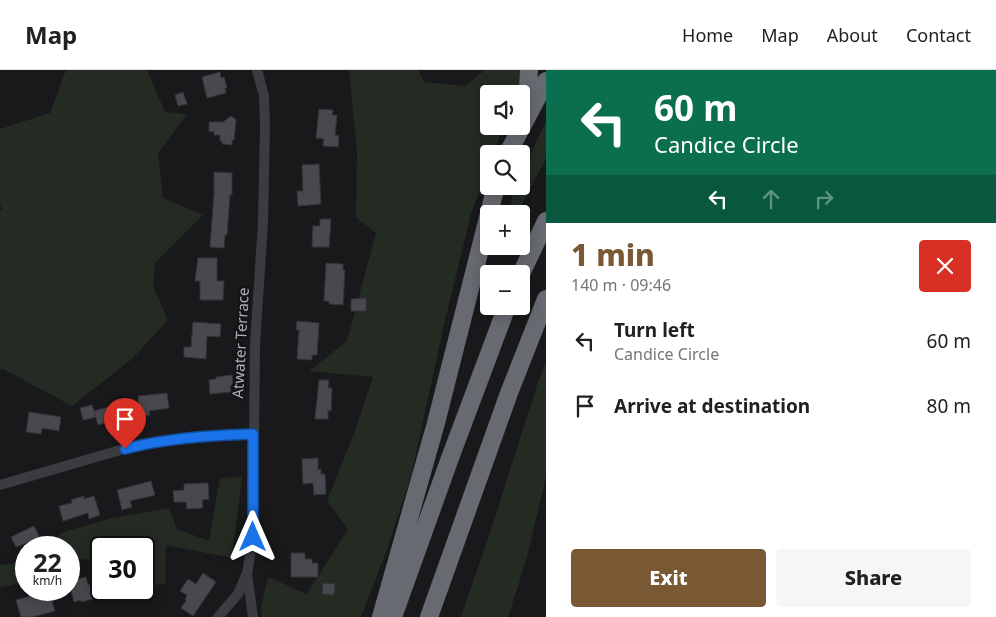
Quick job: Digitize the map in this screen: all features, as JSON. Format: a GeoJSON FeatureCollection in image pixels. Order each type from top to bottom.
{"type":"FeatureCollection","features":[{"type":"Feature","properties":{"kind":"highway"},"geometry":{"type":"LineString","coordinates":[[528,85],[529,70]]}},
{"type":"Feature","properties":{"kind":"highway"},"geometry":{"type":"LineString","coordinates":[[512,145],[546,81]]}},
{"type":"Feature","properties":{"kind":"highway"},"geometry":{"type":"LineString","coordinates":[[381,617],[436,424],[494,195]]}},
{"type":"Feature","properties":{"kind":"highway"},"geometry":{"type":"LineString","coordinates":[[525,265],[546,221]]}},
{"type":"Feature","properties":{"kind":"highway"},"geometry":{"type":"LineString","coordinates":[[429,617],[506,401],[546,299]]}},
{"type":"Feature","properties":{"kind":"highway"},"geometry":{"type":"LineString","coordinates":[[393,617],[504,315]]}},
{"type":"Feature","properties":{"kind":"street","name":"Atwater Terrace"},"geometry":{"type":"LineString","coordinates":[[253,617],[247,574],[253,537],[255,346],[263,222],[266,126],[264,96],[258,70]]}},
{"type":"Feature","properties":{"kind":"street"},"geometry":{"type":"LineString","coordinates":[[0,485],[141,444],[223,434],[253,434]]}},
{"type":"Feature","properties":{"kind":"street"},"geometry":{"type":"LineString","coordinates":[[218,617],[238,594],[247,574]]}},
{"type":"Feature","properties":{"kind":"shaded area"},"geometry":{"type":"Polygon","coordinates":[[[66,70],[147,70],[165,112],[187,114],[158,153],[163,198],[203,215],[155,263],[153,286],[168,320],[133,358],[72,406],[3,369],[0,370],[0,210],[2,210],[0,204],[0,129],[50,113],[66,70]]]}},
{"type":"Feature","properties":{"kind":"shaded area"},"geometry":{"type":"Polygon","coordinates":[[[349,70],[418,70],[424,82],[465,86],[485,70],[523,71],[518,85],[480,85],[480,135],[500,135],[497,145],[480,145],[480,190],[471,214],[446,316],[411,476],[387,549],[361,617],[262,617],[261,607],[268,577],[307,594],[348,529],[327,501],[355,431],[373,377],[309,371],[347,341],[376,233],[356,217],[357,152],[349,70]]]}},
{"type":"Feature","properties":{"kind":"shaded area"},"geometry":{"type":"Polygon","coordinates":[[[546,121],[546,158],[530,189],[530,155],[546,121]]]}},
{"type":"Feature","properties":{"kind":"shaded area"},"geometry":{"type":"Polygon","coordinates":[[[513,195],[527,195],[522,205],[510,205],[513,195]]]}},
{"type":"Feature","properties":{"kind":"shaded area"},"geometry":{"type":"Polygon","coordinates":[[[546,361],[546,477],[526,561],[508,617],[461,617],[537,385],[546,361]]]}},
{"type":"Feature","properties":{"kind":"shaded area"},"geometry":{"type":"Polygon","coordinates":[[[242,477],[232,558],[166,545],[165,584],[155,585],[155,536],[90,536],[90,560],[80,559],[80,536],[58,536],[63,532],[113,518],[169,508],[177,529],[209,541],[220,478],[242,477]]]}},
{"type":"Feature","properties":{"kind":"shaded area"},"geometry":{"type":"Polygon","coordinates":[[[15,563],[15,584],[0,587],[0,565],[15,563]]]}},
{"type":"Feature","properties":{"kind":"building"},"geometry":{"type":"Polygon","coordinates":[[[220,72],[221,78],[224,77],[227,88],[225,88],[226,93],[207,98],[202,77],[220,72]]]}},
{"type":"Feature","properties":{"kind":"building"},"geometry":{"type":"Polygon","coordinates":[[[183,92],[187,104],[178,106],[175,95],[183,92]]]}},
{"type":"Feature","properties":{"kind":"building"},"geometry":{"type":"Polygon","coordinates":[[[319,109],[333,110],[332,115],[337,115],[335,135],[339,136],[338,147],[323,146],[324,139],[316,138],[319,109]]]}},
{"type":"Feature","properties":{"kind":"building"},"geometry":{"type":"Polygon","coordinates":[[[231,116],[236,121],[234,140],[232,140],[232,145],[222,144],[220,135],[214,135],[214,131],[209,132],[209,122],[223,122],[231,116]]]}},
{"type":"Feature","properties":{"kind":"building"},"geometry":{"type":"Polygon","coordinates":[[[319,164],[321,204],[298,206],[297,191],[303,191],[302,165],[319,164]]]}},
{"type":"Feature","properties":{"kind":"building"},"geometry":{"type":"Polygon","coordinates":[[[214,172],[232,173],[232,195],[230,195],[227,235],[225,235],[224,248],[210,247],[214,172]]]}},
{"type":"Feature","properties":{"kind":"building"},"geometry":{"type":"Polygon","coordinates":[[[320,219],[331,219],[329,247],[312,247],[313,226],[320,226],[320,219]]]}},
{"type":"Feature","properties":{"kind":"building"},"geometry":{"type":"Polygon","coordinates":[[[198,258],[217,258],[217,281],[224,281],[223,300],[200,300],[200,281],[195,281],[198,258]]]}},
{"type":"Feature","properties":{"kind":"building"},"geometry":{"type":"Polygon","coordinates":[[[326,263],[343,264],[343,270],[345,270],[343,305],[329,304],[329,301],[324,301],[326,263]]]}},
{"type":"Feature","properties":{"kind":"building"},"geometry":{"type":"Polygon","coordinates":[[[366,298],[366,311],[351,311],[351,299],[366,298]]]}},
{"type":"Feature","properties":{"kind":"building"},"geometry":{"type":"Polygon","coordinates":[[[297,321],[319,323],[317,355],[312,355],[312,360],[297,359],[299,330],[296,330],[297,321]]]}},
{"type":"Feature","properties":{"kind":"building"},"geometry":{"type":"Polygon","coordinates":[[[193,322],[221,324],[220,337],[207,336],[206,359],[184,357],[184,347],[191,347],[193,322]]]}},
{"type":"Feature","properties":{"kind":"building"},"geometry":{"type":"Polygon","coordinates":[[[232,375],[233,385],[230,386],[231,392],[210,394],[209,380],[232,375]]]}},
{"type":"Feature","properties":{"kind":"building"},"geometry":{"type":"Polygon","coordinates":[[[319,380],[329,380],[328,388],[332,388],[331,411],[328,410],[328,419],[315,419],[319,380]]]}},
{"type":"Feature","properties":{"kind":"building"},"geometry":{"type":"Polygon","coordinates":[[[167,393],[169,408],[149,411],[150,415],[140,416],[138,396],[167,393]]]}},
{"type":"Feature","properties":{"kind":"building"},"geometry":{"type":"Polygon","coordinates":[[[92,405],[96,417],[83,420],[80,408],[92,405]]]}},
{"type":"Feature","properties":{"kind":"building"},"geometry":{"type":"Polygon","coordinates":[[[116,405],[120,419],[98,425],[94,411],[116,405]]]}},
{"type":"Feature","properties":{"kind":"building"},"geometry":{"type":"Polygon","coordinates":[[[29,412],[61,417],[59,431],[42,428],[41,434],[26,432],[29,412]]]}},
{"type":"Feature","properties":{"kind":"building"},"geometry":{"type":"Polygon","coordinates":[[[318,458],[318,470],[321,469],[321,474],[325,474],[326,494],[314,495],[313,483],[303,484],[302,459],[318,458]]]}},
{"type":"Feature","properties":{"kind":"building"},"geometry":{"type":"Polygon","coordinates":[[[151,481],[155,495],[130,501],[132,507],[122,510],[117,490],[151,481]]]}},
{"type":"Feature","properties":{"kind":"building"},"geometry":{"type":"Polygon","coordinates":[[[208,483],[209,499],[202,500],[203,508],[187,509],[186,502],[174,502],[173,491],[184,490],[184,484],[208,483]]]}},
{"type":"Feature","properties":{"kind":"building"},"geometry":{"type":"Polygon","coordinates":[[[84,496],[84,499],[94,496],[100,515],[89,519],[88,513],[63,521],[59,506],[72,503],[71,500],[84,496]]]}},
{"type":"Feature","properties":{"kind":"building"},"geometry":{"type":"Polygon","coordinates":[[[34,526],[39,536],[15,536],[15,545],[11,537],[34,526]]]}},
{"type":"Feature","properties":{"kind":"building"},"geometry":{"type":"Polygon","coordinates":[[[291,553],[305,553],[305,559],[312,559],[312,563],[318,563],[318,577],[291,577],[291,553]]]}},
{"type":"Feature","properties":{"kind":"building"},"geometry":{"type":"Polygon","coordinates":[[[203,573],[216,582],[193,616],[181,608],[186,601],[187,595],[180,591],[188,579],[196,584],[203,573]]]}},
{"type":"Feature","properties":{"kind":"building"},"geometry":{"type":"Polygon","coordinates":[[[86,577],[88,585],[90,584],[90,600],[81,602],[80,578],[86,577]]]}},
{"type":"Feature","properties":{"kind":"building"},"geometry":{"type":"Polygon","coordinates":[[[323,583],[335,584],[334,595],[322,594],[323,583]]]}},
{"type":"Feature","properties":{"kind":"building"},"geometry":{"type":"Polygon","coordinates":[[[16,601],[52,601],[55,611],[32,617],[21,617],[16,601]]]}},
{"type":"Feature","properties":{"kind":"route"},"geometry":{"type":"LineString","coordinates":[[125,449],[141,444],[197,437],[223,434],[253,434],[253,537]]}}]}
